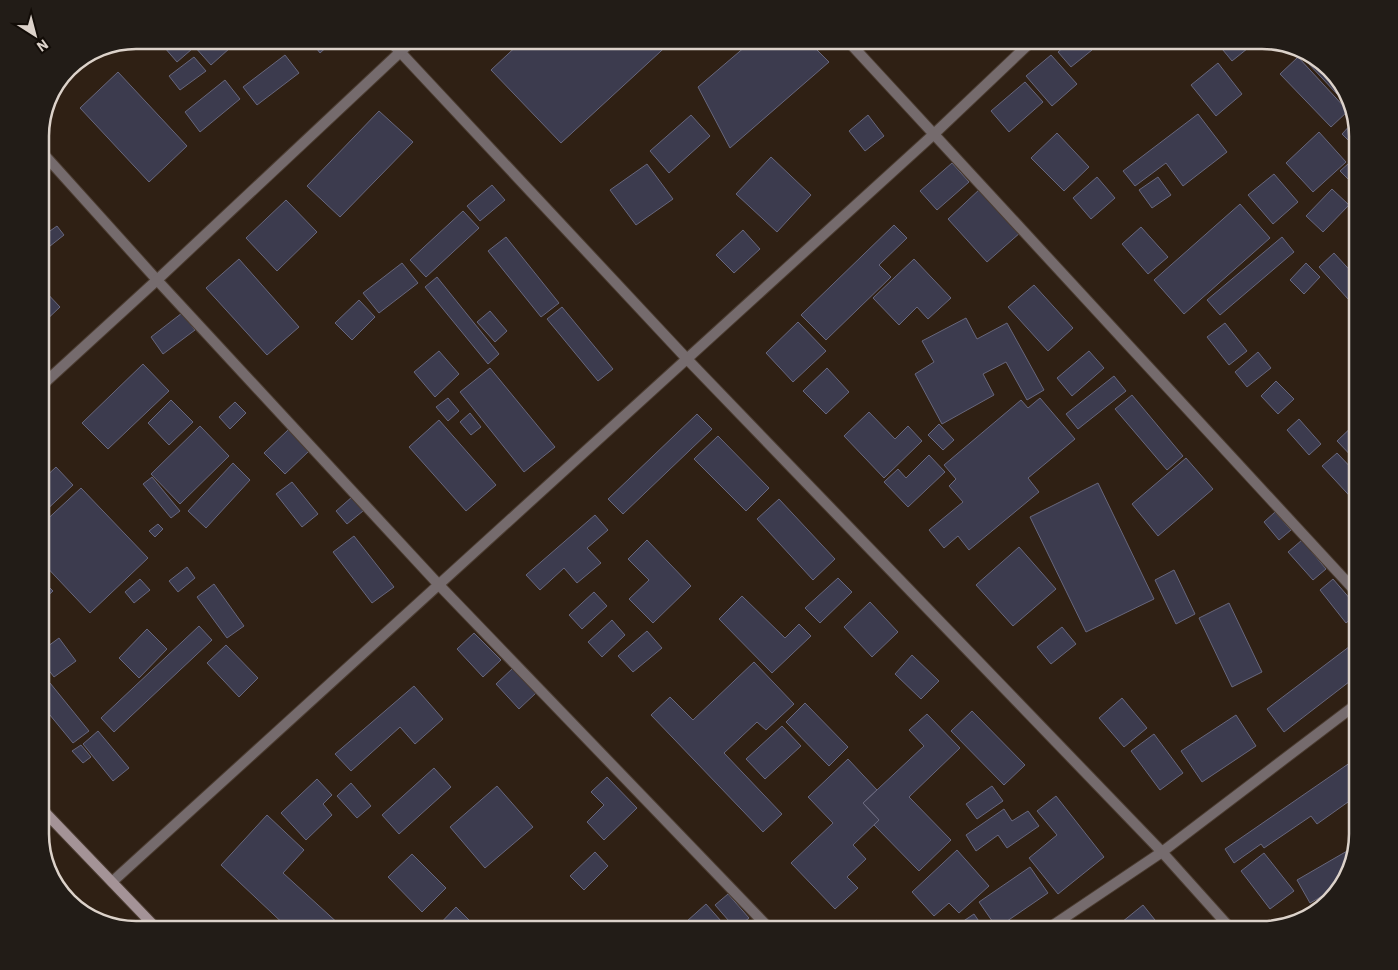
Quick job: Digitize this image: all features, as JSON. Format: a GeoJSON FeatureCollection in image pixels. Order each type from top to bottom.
{"type":"FeatureCollection","features":[{"type":"Feature","properties":{"kind":"main road"},"geometry":{"type":"LineString","coordinates":[[49,816],[149,921]]}},
{"type":"Feature","properties":{"kind":"street"},"geometry":{"type":"LineString","coordinates":[[398,49],[687,359],[1162,852],[1224,921]]}},
{"type":"Feature","properties":{"kind":"street"},"geometry":{"type":"LineString","coordinates":[[49,379],[404,49]]}},
{"type":"Feature","properties":{"kind":"street"},"geometry":{"type":"LineString","coordinates":[[855,49],[1349,584]]}},
{"type":"Feature","properties":{"kind":"street"},"geometry":{"type":"LineString","coordinates":[[112,882],[934,134],[1024,49]]}},
{"type":"Feature","properties":{"kind":"street"},"geometry":{"type":"LineString","coordinates":[[49,160],[157,280],[439,585],[762,921]]}},
{"type":"Feature","properties":{"kind":"street"},"geometry":{"type":"LineString","coordinates":[[1059,921],[1162,852],[1349,710]]}},
{"type":"Feature","properties":{"kind":"building"},"geometry":{"type":"Polygon","coordinates":[[[166,49],[192,49],[177,62],[166,49]]]}},
{"type":"Feature","properties":{"kind":"building"},"geometry":{"type":"Polygon","coordinates":[[[197,49],[229,49],[211,65],[197,49]]]}},
{"type":"Feature","properties":{"kind":"building"},"geometry":{"type":"Polygon","coordinates":[[[513,49],[663,49],[561,143],[491,70],[513,49]]]}},
{"type":"Feature","properties":{"kind":"building"},"geometry":{"type":"Polygon","coordinates":[[[742,49],[816,49],[829,62],[730,148],[698,87],[742,49]]]}},
{"type":"Feature","properties":{"kind":"building"},"geometry":{"type":"Polygon","coordinates":[[[1062,49],[1092,50],[1071,67],[1058,52],[1062,49]]]}},
{"type":"Feature","properties":{"kind":"building"},"geometry":{"type":"Polygon","coordinates":[[[1222,49],[1247,49],[1232,61],[1222,49]]]}},
{"type":"Feature","properties":{"kind":"building"},"geometry":{"type":"Polygon","coordinates":[[[285,55],[299,73],[257,105],[243,87],[285,55]]]}},
{"type":"Feature","properties":{"kind":"building"},"geometry":{"type":"Polygon","coordinates":[[[1051,55],[1077,84],[1052,106],[1026,76],[1051,55]]]}},
{"type":"Feature","properties":{"kind":"building"},"geometry":{"type":"Polygon","coordinates":[[[194,57],[206,71],[180,90],[169,76],[194,57]]]}},
{"type":"Feature","properties":{"kind":"building"},"geometry":{"type":"Polygon","coordinates":[[[1298,57],[1344,107],[1346,113],[1331,127],[1280,74],[1298,57]]]}},
{"type":"Feature","properties":{"kind":"building"},"geometry":{"type":"Polygon","coordinates":[[[1307,62],[1320,70],[1328,78],[1338,92],[1337,94],[1307,62]]]}},
{"type":"Feature","properties":{"kind":"building"},"geometry":{"type":"Polygon","coordinates":[[[1218,63],[1242,94],[1216,116],[1191,85],[1218,63]]]}},
{"type":"Feature","properties":{"kind":"building"},"geometry":{"type":"Polygon","coordinates":[[[118,72],[187,146],[149,182],[80,108],[118,72]]]}},
{"type":"Feature","properties":{"kind":"building"},"geometry":{"type":"Polygon","coordinates":[[[225,80],[240,99],[200,132],[185,112],[225,80]]]}},
{"type":"Feature","properties":{"kind":"building"},"geometry":{"type":"Polygon","coordinates":[[[1025,82],[1043,102],[1009,132],[991,111],[1025,82]]]}},
{"type":"Feature","properties":{"kind":"building"},"geometry":{"type":"Polygon","coordinates":[[[379,111],[413,142],[340,217],[307,186],[379,111]]]}},
{"type":"Feature","properties":{"kind":"building"},"geometry":{"type":"Polygon","coordinates":[[[1198,114],[1227,152],[1183,186],[1166,163],[1135,186],[1123,171],[1198,114]]]}},
{"type":"Feature","properties":{"kind":"building"},"geometry":{"type":"Polygon","coordinates":[[[691,115],[710,136],[669,173],[650,151],[691,115]]]}},
{"type":"Feature","properties":{"kind":"building"},"geometry":{"type":"Polygon","coordinates":[[[868,115],[884,136],[865,151],[849,131],[868,115]]]}},
{"type":"Feature","properties":{"kind":"building"},"geometry":{"type":"Polygon","coordinates":[[[1349,126],[1349,141],[1342,134],[1349,126]]]}},
{"type":"Feature","properties":{"kind":"building"},"geometry":{"type":"Polygon","coordinates":[[[1319,132],[1346,162],[1313,192],[1286,163],[1319,132]]]}},
{"type":"Feature","properties":{"kind":"building"},"geometry":{"type":"Polygon","coordinates":[[[1057,133],[1089,167],[1064,191],[1031,158],[1057,133]]]}},
{"type":"Feature","properties":{"kind":"building"},"geometry":{"type":"Polygon","coordinates":[[[771,157],[811,195],[777,232],[736,194],[771,157]]]}},
{"type":"Feature","properties":{"kind":"building"},"geometry":{"type":"Polygon","coordinates":[[[952,163],[969,182],[937,210],[920,191],[952,163]]]}},
{"type":"Feature","properties":{"kind":"building"},"geometry":{"type":"Polygon","coordinates":[[[1349,163],[1349,180],[1340,171],[1349,163]]]}},
{"type":"Feature","properties":{"kind":"building"},"geometry":{"type":"Polygon","coordinates":[[[647,164],[673,199],[636,225],[610,190],[647,164]]]}},
{"type":"Feature","properties":{"kind":"building"},"geometry":{"type":"Polygon","coordinates":[[[1274,174],[1298,202],[1273,224],[1248,195],[1274,174]]]}},
{"type":"Feature","properties":{"kind":"building"},"geometry":{"type":"Polygon","coordinates":[[[1097,177],[1115,198],[1091,219],[1073,198],[1097,177]]]}},
{"type":"Feature","properties":{"kind":"building"},"geometry":{"type":"Polygon","coordinates":[[[1158,177],[1171,195],[1152,208],[1139,190],[1158,177]]]}},
{"type":"Feature","properties":{"kind":"building"},"geometry":{"type":"Polygon","coordinates":[[[492,185],[505,200],[480,221],[467,206],[492,185]]]}},
{"type":"Feature","properties":{"kind":"building"},"geometry":{"type":"Polygon","coordinates":[[[981,188],[1021,232],[987,262],[948,219],[981,188]]]}},
{"type":"Feature","properties":{"kind":"building"},"geometry":{"type":"Polygon","coordinates":[[[1332,189],[1349,205],[1323,232],[1306,216],[1332,189]]]}},
{"type":"Feature","properties":{"kind":"building"},"geometry":{"type":"Polygon","coordinates":[[[286,200],[317,232],[277,271],[246,238],[286,200]]]}},
{"type":"Feature","properties":{"kind":"building"},"geometry":{"type":"Polygon","coordinates":[[[1240,204],[1270,238],[1184,314],[1154,280],[1240,204]]]}},
{"type":"Feature","properties":{"kind":"building"},"geometry":{"type":"Polygon","coordinates":[[[463,211],[479,228],[426,277],[410,260],[463,211]]]}},
{"type":"Feature","properties":{"kind":"building"},"geometry":{"type":"Polygon","coordinates":[[[894,225],[907,238],[879,265],[891,277],[826,340],[801,315],[894,225]]]}},
{"type":"Feature","properties":{"kind":"building"},"geometry":{"type":"Polygon","coordinates":[[[57,226],[64,235],[49,247],[49,232],[57,226]]]}},
{"type":"Feature","properties":{"kind":"building"},"geometry":{"type":"Polygon","coordinates":[[[1141,227],[1168,257],[1148,274],[1122,244],[1141,227]]]}},
{"type":"Feature","properties":{"kind":"building"},"geometry":{"type":"Polygon","coordinates":[[[743,230],[760,249],[734,273],[716,255],[743,230]]]}},
{"type":"Feature","properties":{"kind":"building"},"geometry":{"type":"Polygon","coordinates":[[[506,237],[559,303],[541,317],[488,251],[506,237]]]}},
{"type":"Feature","properties":{"kind":"building"},"geometry":{"type":"Polygon","coordinates":[[[1282,237],[1294,252],[1220,315],[1207,300],[1282,237]]]}},
{"type":"Feature","properties":{"kind":"building"},"geometry":{"type":"Polygon","coordinates":[[[1334,253],[1349,269],[1349,300],[1319,267],[1334,253]]]}},
{"type":"Feature","properties":{"kind":"building"},"geometry":{"type":"Polygon","coordinates":[[[239,259],[299,327],[267,355],[206,288],[239,259]]]}},
{"type":"Feature","properties":{"kind":"building"},"geometry":{"type":"Polygon","coordinates":[[[914,259],[951,298],[928,319],[917,307],[899,325],[873,298],[914,259]]]}},
{"type":"Feature","properties":{"kind":"building"},"geometry":{"type":"Polygon","coordinates":[[[402,263],[418,283],[379,313],[363,293],[402,263]]]}},
{"type":"Feature","properties":{"kind":"building"},"geometry":{"type":"Polygon","coordinates":[[[1306,263],[1320,277],[1304,294],[1290,280],[1306,263]]]}},
{"type":"Feature","properties":{"kind":"building"},"geometry":{"type":"Polygon","coordinates":[[[437,277],[499,354],[488,364],[425,287],[437,277]]]}},
{"type":"Feature","properties":{"kind":"building"},"geometry":{"type":"Polygon","coordinates":[[[1034,285],[1073,328],[1048,351],[1008,307],[1034,285]]]}},
{"type":"Feature","properties":{"kind":"building"},"geometry":{"type":"Polygon","coordinates":[[[49,295],[60,307],[49,317],[49,295]]]}},
{"type":"Feature","properties":{"kind":"building"},"geometry":{"type":"Polygon","coordinates":[[[359,300],[375,317],[352,340],[335,323],[359,300]]]}},
{"type":"Feature","properties":{"kind":"building"},"geometry":{"type":"Polygon","coordinates":[[[562,307],[613,369],[598,381],[547,319],[562,307]]]}},
{"type":"Feature","properties":{"kind":"building"},"geometry":{"type":"Polygon","coordinates":[[[490,311],[507,331],[495,342],[477,322],[490,311]]]}},
{"type":"Feature","properties":{"kind":"building"},"geometry":{"type":"Polygon","coordinates":[[[182,313],[195,330],[163,354],[151,337],[182,313]]]}},
{"type":"Feature","properties":{"kind":"building"},"geometry":{"type":"Polygon","coordinates":[[[966,318],[977,339],[1007,323],[1044,390],[1027,400],[1006,362],[983,374],[994,395],[942,424],[915,374],[934,362],[922,341],[966,318]]]}},
{"type":"Feature","properties":{"kind":"building"},"geometry":{"type":"Polygon","coordinates":[[[798,322],[826,351],[793,382],[766,353],[798,322]]]}},
{"type":"Feature","properties":{"kind":"building"},"geometry":{"type":"Polygon","coordinates":[[[1225,323],[1247,351],[1229,365],[1207,337],[1225,323]]]}},
{"type":"Feature","properties":{"kind":"building"},"geometry":{"type":"Polygon","coordinates":[[[439,351],[459,374],[435,397],[414,372],[439,351]]]}},
{"type":"Feature","properties":{"kind":"building"},"geometry":{"type":"Polygon","coordinates":[[[1089,351],[1104,368],[1072,396],[1057,378],[1089,351]]]}},
{"type":"Feature","properties":{"kind":"building"},"geometry":{"type":"Polygon","coordinates":[[[1258,352],[1271,368],[1247,387],[1235,372],[1258,352]]]}},
{"type":"Feature","properties":{"kind":"building"},"geometry":{"type":"Polygon","coordinates":[[[143,364],[169,391],[108,449],[82,423],[143,364]]]}},
{"type":"Feature","properties":{"kind":"building"},"geometry":{"type":"Polygon","coordinates":[[[490,368],[555,447],[524,472],[460,392],[490,368]]]}},
{"type":"Feature","properties":{"kind":"building"},"geometry":{"type":"Polygon","coordinates":[[[827,368],[849,392],[826,414],[803,391],[827,368]]]}},
{"type":"Feature","properties":{"kind":"building"},"geometry":{"type":"Polygon","coordinates":[[[1114,376],[1126,391],[1078,429],[1066,414],[1114,376]]]}},
{"type":"Feature","properties":{"kind":"building"},"geometry":{"type":"Polygon","coordinates":[[[1276,381],[1294,399],[1278,414],[1261,396],[1276,381]]]}},
{"type":"Feature","properties":{"kind":"building"},"geometry":{"type":"Polygon","coordinates":[[[1132,395],[1183,456],[1167,470],[1115,409],[1132,395]]]}},
{"type":"Feature","properties":{"kind":"building"},"geometry":{"type":"Polygon","coordinates":[[[448,398],[459,411],[448,421],[436,407],[448,398]]]}},
{"type":"Feature","properties":{"kind":"building"},"geometry":{"type":"Polygon","coordinates":[[[1040,398],[1075,439],[1028,478],[1039,492],[969,550],[958,536],[944,548],[929,530],[963,502],[949,486],[956,479],[944,465],[1021,400],[1028,408],[1040,398]]]}},
{"type":"Feature","properties":{"kind":"building"},"geometry":{"type":"Polygon","coordinates":[[[171,400],[193,422],[169,445],[148,423],[171,400]]]}},
{"type":"Feature","properties":{"kind":"building"},"geometry":{"type":"Polygon","coordinates":[[[235,402],[246,413],[230,429],[219,417],[235,402]]]}},
{"type":"Feature","properties":{"kind":"building"},"geometry":{"type":"Polygon","coordinates":[[[869,412],[895,439],[908,426],[922,441],[884,478],[844,436],[869,412]]]}},
{"type":"Feature","properties":{"kind":"building"},"geometry":{"type":"Polygon","coordinates":[[[470,413],[481,427],[471,435],[460,422],[470,413]]]}},
{"type":"Feature","properties":{"kind":"building"},"geometry":{"type":"Polygon","coordinates":[[[697,414],[712,429],[623,514],[608,499],[697,414]]]}},
{"type":"Feature","properties":{"kind":"building"},"geometry":{"type":"Polygon","coordinates":[[[1299,419],[1321,444],[1309,455],[1287,430],[1299,419]]]}},
{"type":"Feature","properties":{"kind":"building"},"geometry":{"type":"Polygon","coordinates":[[[439,420],[496,485],[466,511],[409,447],[439,420]]]}},
{"type":"Feature","properties":{"kind":"building"},"geometry":{"type":"Polygon","coordinates":[[[939,424],[954,440],[943,450],[928,435],[939,424]]]}},
{"type":"Feature","properties":{"kind":"building"},"geometry":{"type":"Polygon","coordinates":[[[200,426],[229,456],[180,504],[151,474],[200,426]]]}},
{"type":"Feature","properties":{"kind":"building"},"geometry":{"type":"Polygon","coordinates":[[[288,430],[309,451],[285,474],[264,453],[288,430]]]}},
{"type":"Feature","properties":{"kind":"building"},"geometry":{"type":"Polygon","coordinates":[[[1349,430],[1349,454],[1337,441],[1349,430]]]}},
{"type":"Feature","properties":{"kind":"building"},"geometry":{"type":"Polygon","coordinates":[[[718,436],[769,488],[746,511],[694,459],[718,436]]]}},
{"type":"Feature","properties":{"kind":"building"},"geometry":{"type":"Polygon","coordinates":[[[1337,453],[1349,466],[1349,495],[1322,466],[1337,453]]]}},
{"type":"Feature","properties":{"kind":"building"},"geometry":{"type":"Polygon","coordinates":[[[929,455],[945,472],[908,507],[884,482],[898,469],[906,478],[929,455]]]}},
{"type":"Feature","properties":{"kind":"building"},"geometry":{"type":"Polygon","coordinates":[[[1186,458],[1213,489],[1158,536],[1132,504],[1186,458]]]}},
{"type":"Feature","properties":{"kind":"building"},"geometry":{"type":"Polygon","coordinates":[[[233,463],[250,480],[206,528],[188,511],[233,463]]]}},
{"type":"Feature","properties":{"kind":"building"},"geometry":{"type":"Polygon","coordinates":[[[56,467],[73,485],[49,508],[49,474],[56,467]]]}},
{"type":"Feature","properties":{"kind":"building"},"geometry":{"type":"Polygon","coordinates":[[[152,477],[180,511],[171,518],[143,484],[152,477]]]}},
{"type":"Feature","properties":{"kind":"building"},"geometry":{"type":"Polygon","coordinates":[[[292,482],[318,514],[302,527],[276,494],[292,482]]]}},
{"type":"Feature","properties":{"kind":"building"},"geometry":{"type":"Polygon","coordinates":[[[1098,483],[1154,599],[1086,632],[1030,517],[1098,483]]]}},
{"type":"Feature","properties":{"kind":"building"},"geometry":{"type":"Polygon","coordinates":[[[81,488],[148,558],[90,613],[49,570],[49,518],[81,488]]]}},
{"type":"Feature","properties":{"kind":"building"},"geometry":{"type":"Polygon","coordinates":[[[352,497],[363,511],[347,524],[336,511],[352,497]]]}},
{"type":"Feature","properties":{"kind":"building"},"geometry":{"type":"Polygon","coordinates":[[[779,499],[835,559],[813,580],[757,519],[779,499]]]}},
{"type":"Feature","properties":{"kind":"building"},"geometry":{"type":"Polygon","coordinates":[[[1275,512],[1291,530],[1279,540],[1264,522],[1275,512]]]}},
{"type":"Feature","properties":{"kind":"building"},"geometry":{"type":"Polygon","coordinates":[[[595,515],[608,530],[587,548],[601,563],[577,583],[564,568],[540,590],[526,575],[595,515]]]}},
{"type":"Feature","properties":{"kind":"building"},"geometry":{"type":"Polygon","coordinates":[[[158,524],[163,529],[155,537],[149,531],[158,524]]]}},
{"type":"Feature","properties":{"kind":"building"},"geometry":{"type":"Polygon","coordinates":[[[354,536],[394,587],[372,603],[333,552],[354,536]]]}},
{"type":"Feature","properties":{"kind":"building"},"geometry":{"type":"Polygon","coordinates":[[[647,540],[691,586],[653,623],[629,599],[649,580],[628,559],[647,540]]]}},
{"type":"Feature","properties":{"kind":"building"},"geometry":{"type":"Polygon","coordinates":[[[1302,540],[1326,569],[1313,580],[1288,552],[1302,540]]]}},
{"type":"Feature","properties":{"kind":"building"},"geometry":{"type":"Polygon","coordinates":[[[1019,547],[1056,589],[1013,626],[976,585],[1019,547]]]}},
{"type":"Feature","properties":{"kind":"building"},"geometry":{"type":"Polygon","coordinates":[[[187,567],[195,578],[178,592],[169,581],[187,567]]]}},
{"type":"Feature","properties":{"kind":"building"},"geometry":{"type":"Polygon","coordinates":[[[1174,570],[1195,614],[1176,624],[1155,580],[1174,570]]]}},
{"type":"Feature","properties":{"kind":"building"},"geometry":{"type":"Polygon","coordinates":[[[838,578],[852,592],[820,623],[805,608],[838,578]]]}},
{"type":"Feature","properties":{"kind":"building"},"geometry":{"type":"Polygon","coordinates":[[[140,579],[150,590],[134,603],[125,592],[140,579]]]}},
{"type":"Feature","properties":{"kind":"building"},"geometry":{"type":"Polygon","coordinates":[[[1333,579],[1349,598],[1349,620],[1346,623],[1320,590],[1333,579]]]}},
{"type":"Feature","properties":{"kind":"building"},"geometry":{"type":"Polygon","coordinates":[[[214,584],[244,626],[227,638],[197,597],[214,584]]]}},
{"type":"Feature","properties":{"kind":"building"},"geometry":{"type":"Polygon","coordinates":[[[594,592],[607,606],[582,629],[569,615],[594,592]]]}},
{"type":"Feature","properties":{"kind":"building"},"geometry":{"type":"Polygon","coordinates":[[[742,596],[785,638],[799,624],[811,636],[772,673],[719,619],[742,596]]]}},
{"type":"Feature","properties":{"kind":"building"},"geometry":{"type":"Polygon","coordinates":[[[870,602],[898,632],[872,657],[844,627],[870,602]]]}},
{"type":"Feature","properties":{"kind":"building"},"geometry":{"type":"Polygon","coordinates":[[[1229,603],[1262,672],[1232,687],[1199,618],[1229,603]]]}},
{"type":"Feature","properties":{"kind":"building"},"geometry":{"type":"Polygon","coordinates":[[[612,620],[625,635],[602,657],[588,642],[612,620]]]}},
{"type":"Feature","properties":{"kind":"building"},"geometry":{"type":"Polygon","coordinates":[[[199,626],[212,640],[114,732],[101,718],[199,626]]]}},
{"type":"Feature","properties":{"kind":"building"},"geometry":{"type":"Polygon","coordinates":[[[1062,627],[1076,644],[1051,664],[1037,647],[1062,627]]]}},
{"type":"Feature","properties":{"kind":"building"},"geometry":{"type":"Polygon","coordinates":[[[147,629],[167,649],[139,678],[119,658],[147,629]]]}},
{"type":"Feature","properties":{"kind":"building"},"geometry":{"type":"Polygon","coordinates":[[[647,631],[662,648],[633,672],[618,656],[647,631]]]}},
{"type":"Feature","properties":{"kind":"building"},"geometry":{"type":"Polygon","coordinates":[[[474,633],[501,660],[483,677],[457,649],[474,633]]]}},
{"type":"Feature","properties":{"kind":"building"},"geometry":{"type":"Polygon","coordinates":[[[59,638],[76,661],[54,677],[49,671],[49,645],[59,638]]]}},
{"type":"Feature","properties":{"kind":"building"},"geometry":{"type":"Polygon","coordinates":[[[226,645],[258,678],[239,697],[207,663],[226,645]]]}},
{"type":"Feature","properties":{"kind":"building"},"geometry":{"type":"Polygon","coordinates":[[[1349,647],[1349,682],[1284,732],[1267,709],[1349,647]]]}},
{"type":"Feature","properties":{"kind":"building"},"geometry":{"type":"Polygon","coordinates":[[[912,655],[939,681],[921,699],[895,674],[912,655]]]}},
{"type":"Feature","properties":{"kind":"building"},"geometry":{"type":"Polygon","coordinates":[[[754,662],[794,704],[766,730],[757,722],[724,753],[782,814],[763,832],[651,715],[670,697],[693,720],[754,662]]]}},
{"type":"Feature","properties":{"kind":"building"},"geometry":{"type":"Polygon","coordinates":[[[513,668],[536,693],[519,709],[496,684],[513,668]]]}},
{"type":"Feature","properties":{"kind":"building"},"geometry":{"type":"Polygon","coordinates":[[[49,684],[89,731],[73,743],[49,714],[49,684]]]}},
{"type":"Feature","properties":{"kind":"building"},"geometry":{"type":"Polygon","coordinates":[[[414,686],[443,719],[415,744],[400,727],[351,771],[335,754],[414,686]]]}},
{"type":"Feature","properties":{"kind":"building"},"geometry":{"type":"Polygon","coordinates":[[[1122,698],[1147,728],[1124,747],[1099,718],[1122,698]]]}},
{"type":"Feature","properties":{"kind":"building"},"geometry":{"type":"Polygon","coordinates":[[[805,703],[848,747],[829,766],[786,722],[805,703]]]}},
{"type":"Feature","properties":{"kind":"building"},"geometry":{"type":"Polygon","coordinates":[[[972,711],[1025,765],[1004,785],[951,731],[972,711]]]}},
{"type":"Feature","properties":{"kind":"building"},"geometry":{"type":"Polygon","coordinates":[[[927,714],[960,748],[909,797],[951,840],[919,871],[874,825],[879,820],[863,803],[924,746],[909,730],[927,714]]]}},
{"type":"Feature","properties":{"kind":"building"},"geometry":{"type":"Polygon","coordinates":[[[1236,715],[1256,746],[1202,782],[1181,751],[1236,715]]]}},
{"type":"Feature","properties":{"kind":"building"},"geometry":{"type":"Polygon","coordinates":[[[782,726],[801,746],[765,779],[746,759],[782,726]]]}},
{"type":"Feature","properties":{"kind":"building"},"geometry":{"type":"Polygon","coordinates":[[[98,731],[129,768],[113,781],[83,744],[98,731]]]}},
{"type":"Feature","properties":{"kind":"building"},"geometry":{"type":"Polygon","coordinates":[[[1154,734],[1183,773],[1160,790],[1131,751],[1154,734]]]}},
{"type":"Feature","properties":{"kind":"building"},"geometry":{"type":"Polygon","coordinates":[[[81,745],[91,757],[83,763],[72,751],[81,745]]]}},
{"type":"Feature","properties":{"kind":"building"},"geometry":{"type":"Polygon","coordinates":[[[848,759],[877,790],[863,803],[879,820],[853,845],[866,859],[847,877],[858,888],[835,909],[791,863],[833,823],[808,797],[848,759]]]}},
{"type":"Feature","properties":{"kind":"building"},"geometry":{"type":"Polygon","coordinates":[[[1349,763],[1349,803],[1348,802],[1317,824],[1311,816],[1264,848],[1261,844],[1234,863],[1225,849],[1349,763]]]}},
{"type":"Feature","properties":{"kind":"building"},"geometry":{"type":"Polygon","coordinates":[[[434,768],[451,787],[399,834],[382,815],[434,768]]]}},
{"type":"Feature","properties":{"kind":"building"},"geometry":{"type":"Polygon","coordinates":[[[607,777],[637,808],[604,840],[587,822],[604,805],[591,792],[607,777]]]}},
{"type":"Feature","properties":{"kind":"building"},"geometry":{"type":"Polygon","coordinates":[[[317,779],[332,795],[323,804],[332,815],[306,840],[281,813],[317,779]]]}},
{"type":"Feature","properties":{"kind":"building"},"geometry":{"type":"Polygon","coordinates":[[[351,783],[371,806],[357,818],[337,796],[351,783]]]}},
{"type":"Feature","properties":{"kind":"building"},"geometry":{"type":"Polygon","coordinates":[[[497,786],[533,827],[485,868],[450,827],[497,786]]]}},
{"type":"Feature","properties":{"kind":"building"},"geometry":{"type":"Polygon","coordinates":[[[992,786],[1003,801],[977,819],[966,804],[992,786]]]}},
{"type":"Feature","properties":{"kind":"building"},"geometry":{"type":"Polygon","coordinates":[[[1056,796],[1104,857],[1058,894],[1029,858],[1057,835],[1037,811],[1056,796]]]}},
{"type":"Feature","properties":{"kind":"building"},"geometry":{"type":"Polygon","coordinates":[[[1004,809],[1012,821],[1028,811],[1039,826],[1007,848],[998,835],[976,851],[966,835],[1004,809]]]}},
{"type":"Feature","properties":{"kind":"building"},"geometry":{"type":"Polygon","coordinates":[[[267,815],[304,850],[283,873],[336,921],[280,921],[221,865],[267,815]]]}},
{"type":"Feature","properties":{"kind":"building"},"geometry":{"type":"Polygon","coordinates":[[[957,850],[989,886],[959,913],[949,903],[934,916],[912,892],[957,850]]]}},
{"type":"Feature","properties":{"kind":"building"},"geometry":{"type":"Polygon","coordinates":[[[1348,851],[1340,873],[1326,894],[1310,903],[1297,880],[1348,851]]]}},
{"type":"Feature","properties":{"kind":"building"},"geometry":{"type":"Polygon","coordinates":[[[595,852],[608,866],[584,890],[570,876],[595,852]]]}},
{"type":"Feature","properties":{"kind":"building"},"geometry":{"type":"Polygon","coordinates":[[[1264,853],[1294,891],[1270,909],[1241,871],[1264,853]]]}},
{"type":"Feature","properties":{"kind":"building"},"geometry":{"type":"Polygon","coordinates":[[[412,854],[446,888],[422,912],[388,877],[412,854]]]}},
{"type":"Feature","properties":{"kind":"building"},"geometry":{"type":"Polygon","coordinates":[[[1030,867],[1048,893],[1007,921],[992,921],[979,902],[1030,867]]]}},
{"type":"Feature","properties":{"kind":"building"},"geometry":{"type":"Polygon","coordinates":[[[728,894],[749,918],[745,921],[729,921],[715,905],[728,894]]]}},
{"type":"Feature","properties":{"kind":"building"},"geometry":{"type":"Polygon","coordinates":[[[706,904],[721,921],[687,921],[706,904]]]}},
{"type":"Feature","properties":{"kind":"building"},"geometry":{"type":"Polygon","coordinates":[[[1143,905],[1156,921],[1123,921],[1143,905]]]}},
{"type":"Feature","properties":{"kind":"building"},"geometry":{"type":"Polygon","coordinates":[[[456,907],[470,921],[443,921],[456,907]]]}},
{"type":"Feature","properties":{"kind":"building"},"geometry":{"type":"Polygon","coordinates":[[[974,914],[979,921],[964,921],[974,914]]]}}]}
